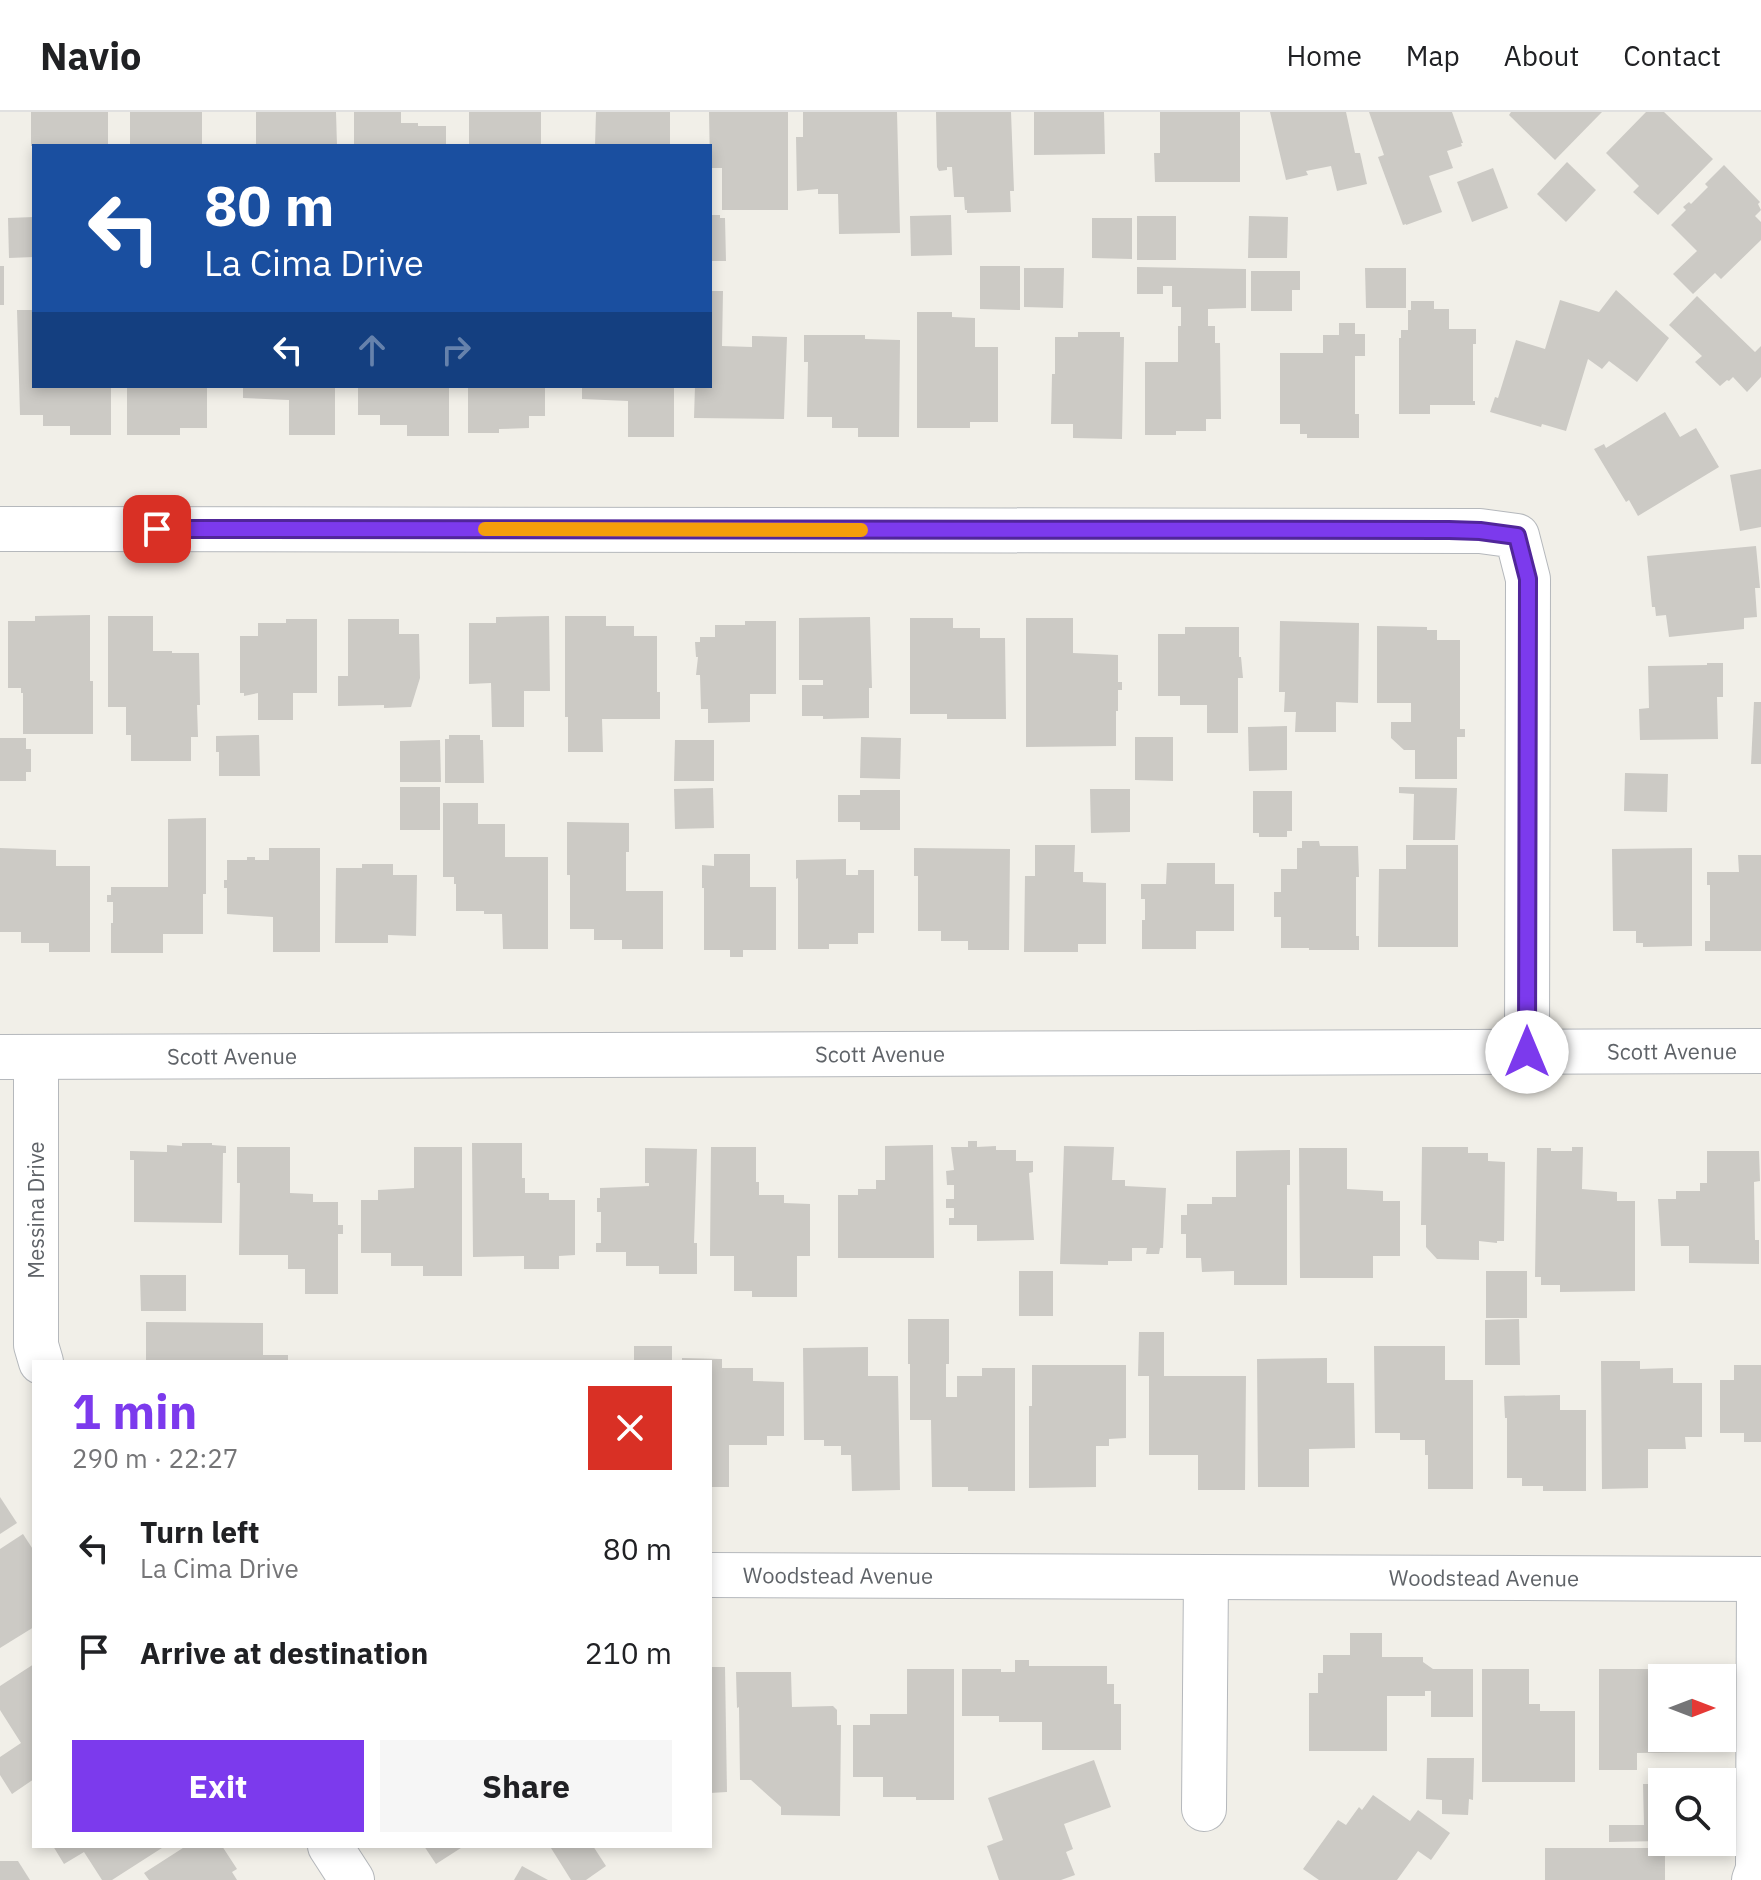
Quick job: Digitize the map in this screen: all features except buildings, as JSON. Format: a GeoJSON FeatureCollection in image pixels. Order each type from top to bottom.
{"type":"FeatureCollection","features":[{"type":"Feature","properties":{"kind":"street"},"geometry":{"type":"LineString","coordinates":[[0,529],[1465,530],[1517,536],[1528,579],[1527,1052]]}},
{"type":"Feature","properties":{"kind":"street","name":"Scott Avenue"},"geometry":{"type":"LineString","coordinates":[[18,1058],[1761,1051]]}},
{"type":"Feature","properties":{"kind":"street","name":"Messina Drive"},"geometry":{"type":"LineString","coordinates":[[18,1058],[36,1345],[40,1360]]}},
{"type":"Feature","properties":{"kind":"street","name":"Woodstead Avenue"},"geometry":{"type":"LineString","coordinates":[[712,1575],[1760,1579]]}},
{"type":"Feature","properties":{"kind":"street"},"geometry":{"type":"LineString","coordinates":[[1204,1809],[1206,1577]]}},
{"type":"Feature","properties":{"kind":"street"},"geometry":{"type":"LineString","coordinates":[[1754,1880],[1758,1869],[1760,1579]]}},
{"type":"Feature","properties":{"kind":"street"},"geometry":{"type":"LineString","coordinates":[[331,1848],[352,1880]]}},
{"type":"Feature","properties":{"kind":"slow traffic"},"geometry":{"type":"LineString","coordinates":[[485,529],[861,530]]}},
{"type":"Feature","properties":{"kind":"route"},"geometry":{"type":"LineString","coordinates":[[157,529],[1449,530],[1517,536],[1528,579],[1527,1052]]}}]}
